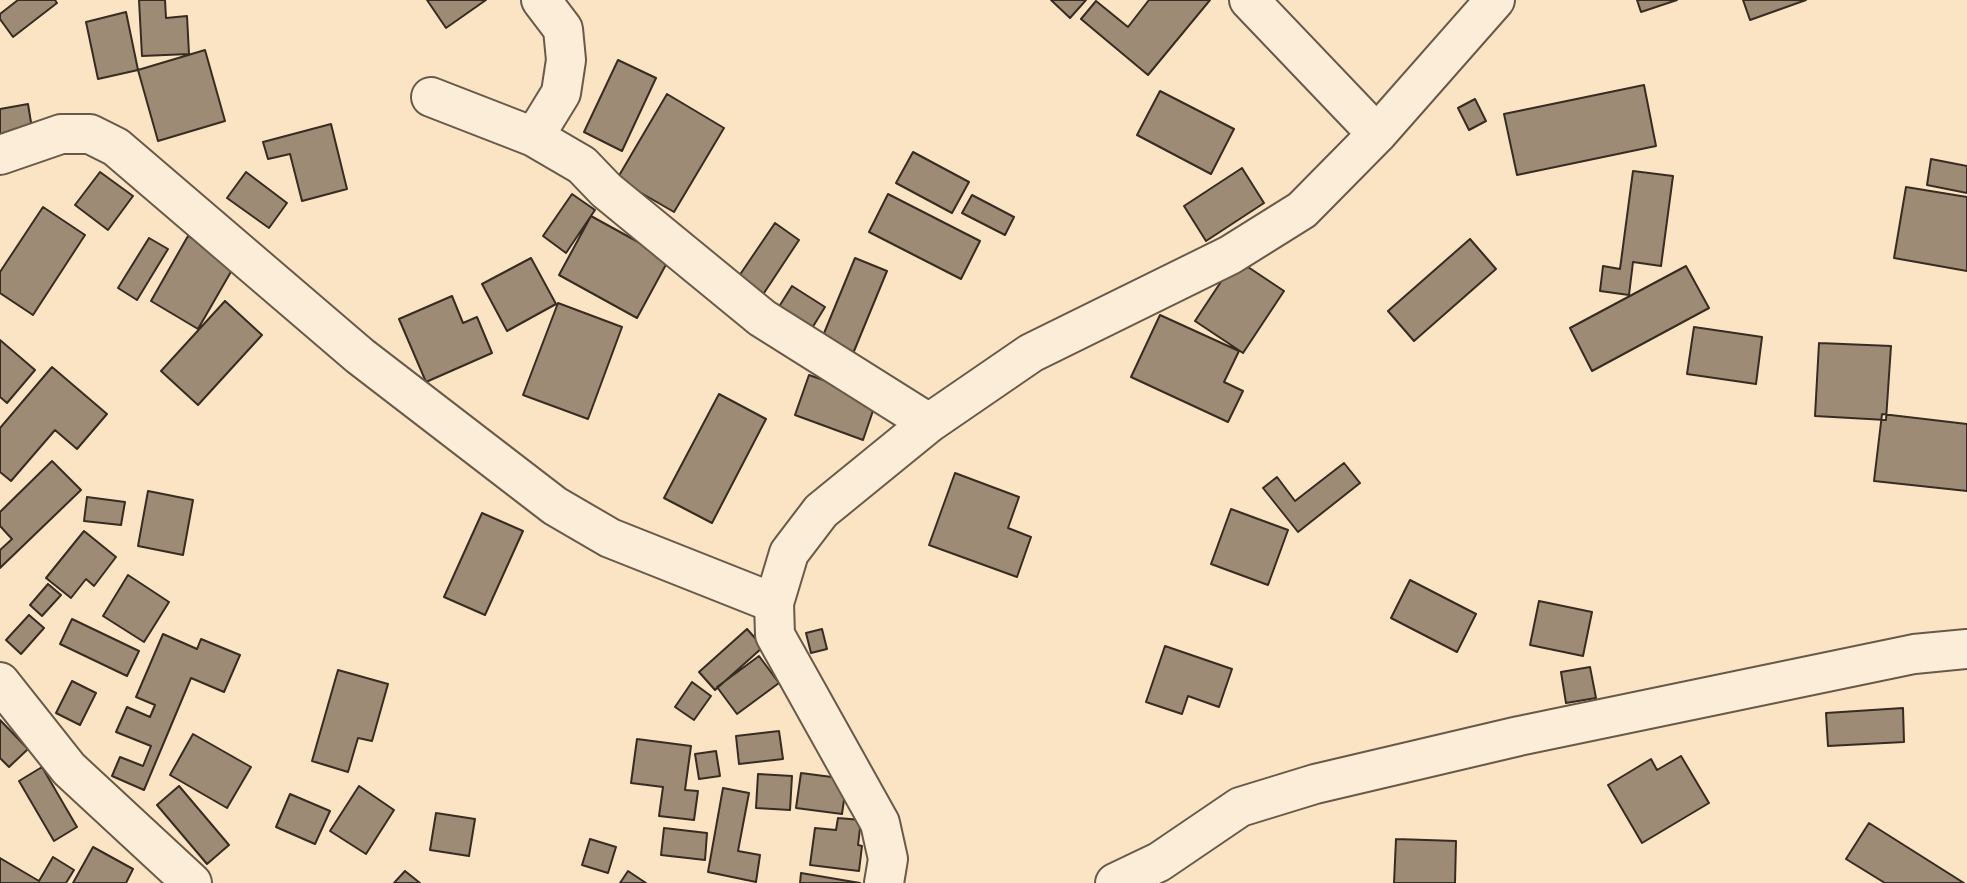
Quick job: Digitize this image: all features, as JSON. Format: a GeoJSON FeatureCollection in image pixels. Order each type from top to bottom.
{"type":"FeatureCollection","features":[{"type":"Feature","properties":{"kind":"street"},"geometry":{"type":"LineString","coordinates":[[534,137],[561,93],[566,60],[563,29],[541,0]]}},
{"type":"Feature","properties":{"kind":"street"},"geometry":{"type":"LineString","coordinates":[[1249,0],[1377,134]]}},
{"type":"Feature","properties":{"kind":"street"},"geometry":{"type":"LineString","coordinates":[[884,883],[888,859],[880,823],[775,635],[774,603],[789,553],[821,511],[929,423],[1031,353],[1230,255],[1302,210],[1377,134],[1495,0]]}},
{"type":"Feature","properties":{"kind":"street"},"geometry":{"type":"LineString","coordinates":[[431,97],[534,137],[582,164],[606,190],[762,318],[929,423]]}},
{"type":"Feature","properties":{"kind":"street"},"geometry":{"type":"LineString","coordinates":[[0,155],[61,134],[90,134],[117,147],[360,356],[555,506],[610,538],[774,603]]}},
{"type":"Feature","properties":{"kind":"street"},"geometry":{"type":"LineString","coordinates":[[1115,883],[1159,862],[1240,807],[1315,784],[1518,736],[1901,657],[1967,649]]}},
{"type":"Feature","properties":{"kind":"street"},"geometry":{"type":"LineString","coordinates":[[0,682],[69,769],[192,883]]}},
{"type":"Feature","properties":{"kind":"building"},"geometry":{"type":"Polygon","coordinates":[[[18,0],[55,0],[57,3],[13,37],[0,19],[0,14],[18,0]]]}},
{"type":"Feature","properties":{"kind":"building"},"geometry":{"type":"Polygon","coordinates":[[[139,0],[165,0],[166,18],[187,16],[189,54],[142,56],[139,0]]]}},
{"type":"Feature","properties":{"kind":"building"},"geometry":{"type":"Polygon","coordinates":[[[427,0],[486,0],[446,28],[427,0]]]}},
{"type":"Feature","properties":{"kind":"building"},"geometry":{"type":"Polygon","coordinates":[[[1051,0],[1086,0],[1070,18],[1051,0]]]}},
{"type":"Feature","properties":{"kind":"building"},"geometry":{"type":"Polygon","coordinates":[[[1149,0],[1210,0],[1148,75],[1081,19],[1096,1],[1128,27],[1149,0]]]}},
{"type":"Feature","properties":{"kind":"building"},"geometry":{"type":"Polygon","coordinates":[[[1637,0],[1677,0],[1641,12],[1637,0]]]}},
{"type":"Feature","properties":{"kind":"building"},"geometry":{"type":"Polygon","coordinates":[[[1743,0],[1806,0],[1750,20],[1743,0]]]}},
{"type":"Feature","properties":{"kind":"building"},"geometry":{"type":"Polygon","coordinates":[[[126,12],[138,70],[98,79],[86,22],[126,12]]]}},
{"type":"Feature","properties":{"kind":"building"},"geometry":{"type":"Polygon","coordinates":[[[205,50],[225,121],[158,141],[138,70],[205,50]]]}},
{"type":"Feature","properties":{"kind":"building"},"geometry":{"type":"Polygon","coordinates":[[[618,60],[656,78],[622,151],[584,132],[618,60]]]}},
{"type":"Feature","properties":{"kind":"building"},"geometry":{"type":"Polygon","coordinates":[[[1644,85],[1656,146],[1517,175],[1504,114],[1644,85]]]}},
{"type":"Feature","properties":{"kind":"building"},"geometry":{"type":"Polygon","coordinates":[[[1160,91],[1234,129],[1211,174],[1137,135],[1160,91]]]}},
{"type":"Feature","properties":{"kind":"building"},"geometry":{"type":"Polygon","coordinates":[[[667,94],[724,128],[674,212],[617,179],[667,94]]]}},
{"type":"Feature","properties":{"kind":"building"},"geometry":{"type":"Polygon","coordinates":[[[1475,99],[1486,121],[1469,130],[1458,108],[1475,99]]]}},
{"type":"Feature","properties":{"kind":"building"},"geometry":{"type":"Polygon","coordinates":[[[28,104],[35,147],[0,153],[0,109],[28,104]]]}},
{"type":"Feature","properties":{"kind":"building"},"geometry":{"type":"Polygon","coordinates":[[[331,124],[347,189],[302,201],[290,154],[268,159],[263,142],[331,124]]]}},
{"type":"Feature","properties":{"kind":"building"},"geometry":{"type":"Polygon","coordinates":[[[913,152],[969,182],[952,213],[896,183],[913,152]]]}},
{"type":"Feature","properties":{"kind":"building"},"geometry":{"type":"Polygon","coordinates":[[[1931,159],[1967,166],[1967,193],[1927,185],[1931,159]]]}},
{"type":"Feature","properties":{"kind":"building"},"geometry":{"type":"Polygon","coordinates":[[[1242,168],[1264,203],[1206,241],[1184,206],[1242,168]]]}},
{"type":"Feature","properties":{"kind":"building"},"geometry":{"type":"Polygon","coordinates":[[[1633,171],[1673,176],[1661,266],[1633,262],[1629,295],[1600,291],[1603,266],[1620,269],[1633,171]]]}},
{"type":"Feature","properties":{"kind":"building"},"geometry":{"type":"Polygon","coordinates":[[[100,172],[133,196],[108,230],[75,205],[100,172]]]}},
{"type":"Feature","properties":{"kind":"building"},"geometry":{"type":"Polygon","coordinates":[[[246,172],[287,203],[269,228],[227,198],[246,172]]]}},
{"type":"Feature","properties":{"kind":"building"},"geometry":{"type":"Polygon","coordinates":[[[1906,187],[1967,197],[1967,271],[1894,258],[1906,187]]]}},
{"type":"Feature","properties":{"kind":"building"},"geometry":{"type":"Polygon","coordinates":[[[572,194],[595,210],[566,253],[543,236],[572,194]]]}},
{"type":"Feature","properties":{"kind":"building"},"geometry":{"type":"Polygon","coordinates":[[[888,194],[980,241],[961,279],[869,232],[888,194]]]}},
{"type":"Feature","properties":{"kind":"building"},"geometry":{"type":"Polygon","coordinates":[[[972,195],[1014,217],[1005,235],[962,213],[972,195]]]}},
{"type":"Feature","properties":{"kind":"building"},"geometry":{"type":"Polygon","coordinates":[[[43,207],[85,235],[33,315],[0,293],[0,272],[43,207]]]}},
{"type":"Feature","properties":{"kind":"building"},"geometry":{"type":"Polygon","coordinates":[[[591,216],[669,259],[637,318],[559,275],[591,216]]]}},
{"type":"Feature","properties":{"kind":"building"},"geometry":{"type":"Polygon","coordinates":[[[775,223],[799,240],[762,296],[737,279],[775,223]]]}},
{"type":"Feature","properties":{"kind":"building"},"geometry":{"type":"Polygon","coordinates":[[[188,236],[236,263],[198,329],[151,301],[188,236]]]}},
{"type":"Feature","properties":{"kind":"building"},"geometry":{"type":"Polygon","coordinates":[[[149,238],[168,249],[137,300],[118,288],[149,238]]]}},
{"type":"Feature","properties":{"kind":"building"},"geometry":{"type":"Polygon","coordinates":[[[1470,239],[1496,269],[1414,341],[1388,311],[1470,239]]]}},
{"type":"Feature","properties":{"kind":"building"},"geometry":{"type":"Polygon","coordinates":[[[531,258],[556,304],[507,331],[482,284],[531,258]]]}},
{"type":"Feature","properties":{"kind":"building"},"geometry":{"type":"Polygon","coordinates":[[[855,258],[887,271],[852,356],[820,343],[855,258]]]}},
{"type":"Feature","properties":{"kind":"building"},"geometry":{"type":"Polygon","coordinates":[[[1236,259],[1284,291],[1243,353],[1195,321],[1236,259]]]}},
{"type":"Feature","properties":{"kind":"building"},"geometry":{"type":"Polygon","coordinates":[[[1686,266],[1709,308],[1592,371],[1570,328],[1686,266]]]}},
{"type":"Feature","properties":{"kind":"building"},"geometry":{"type":"Polygon","coordinates":[[[792,286],[825,307],[809,333],[775,313],[792,286]]]}},
{"type":"Feature","properties":{"kind":"building"},"geometry":{"type":"Polygon","coordinates":[[[452,296],[463,323],[477,317],[492,353],[426,382],[399,319],[452,296]]]}},
{"type":"Feature","properties":{"kind":"building"},"geometry":{"type":"Polygon","coordinates":[[[225,301],[262,335],[198,405],[161,371],[225,301]]]}},
{"type":"Feature","properties":{"kind":"building"},"geometry":{"type":"Polygon","coordinates":[[[558,303],[622,327],[588,419],[523,395],[558,303]]]}},
{"type":"Feature","properties":{"kind":"building"},"geometry":{"type":"Polygon","coordinates":[[[1160,315],[1239,351],[1224,382],[1243,391],[1228,422],[1131,377],[1160,315]]]}},
{"type":"Feature","properties":{"kind":"building"},"geometry":{"type":"Polygon","coordinates":[[[1694,327],[1762,337],[1756,384],[1687,374],[1694,327]]]}},
{"type":"Feature","properties":{"kind":"building"},"geometry":{"type":"Polygon","coordinates":[[[0,340],[35,370],[7,403],[0,397],[0,340]]]}},
{"type":"Feature","properties":{"kind":"building"},"geometry":{"type":"Polygon","coordinates":[[[1819,343],[1891,346],[1886,420],[1815,416],[1819,343]]]}},
{"type":"Feature","properties":{"kind":"building"},"geometry":{"type":"Polygon","coordinates":[[[52,367],[107,414],[77,449],[55,430],[11,481],[0,472],[0,428],[52,367]]]}},
{"type":"Feature","properties":{"kind":"building"},"geometry":{"type":"Polygon","coordinates":[[[809,375],[877,399],[863,440],[795,415],[809,375]]]}},
{"type":"Feature","properties":{"kind":"building"},"geometry":{"type":"Polygon","coordinates":[[[719,394],[766,419],[712,523],[664,498],[719,394]]]}},
{"type":"Feature","properties":{"kind":"building"},"geometry":{"type":"Polygon","coordinates":[[[1882,414],[1967,424],[1967,491],[1874,481],[1882,414]]]}},
{"type":"Feature","properties":{"kind":"building"},"geometry":{"type":"Polygon","coordinates":[[[52,461],[81,490],[0,568],[0,550],[12,539],[0,526],[0,512],[52,461]]]}},
{"type":"Feature","properties":{"kind":"building"},"geometry":{"type":"Polygon","coordinates":[[[1344,463],[1360,483],[1298,532],[1263,488],[1277,477],[1295,501],[1344,463]]]}},
{"type":"Feature","properties":{"kind":"building"},"geometry":{"type":"Polygon","coordinates":[[[955,473],[1019,497],[1008,528],[1031,537],[1017,577],[929,545],[955,473]]]}},
{"type":"Feature","properties":{"kind":"building"},"geometry":{"type":"Polygon","coordinates":[[[148,491],[193,500],[183,555],[138,546],[148,491]]]}},
{"type":"Feature","properties":{"kind":"building"},"geometry":{"type":"Polygon","coordinates":[[[87,497],[125,502],[121,525],[84,521],[87,497]]]}},
{"type":"Feature","properties":{"kind":"building"},"geometry":{"type":"Polygon","coordinates":[[[1231,509],[1288,530],[1268,585],[1211,564],[1231,509]]]}},
{"type":"Feature","properties":{"kind":"building"},"geometry":{"type":"Polygon","coordinates":[[[482,513],[523,531],[485,615],[444,597],[482,513]]]}},
{"type":"Feature","properties":{"kind":"building"},"geometry":{"type":"Polygon","coordinates":[[[84,531],[116,557],[94,586],[86,579],[71,598],[46,578],[84,531]]]}},
{"type":"Feature","properties":{"kind":"building"},"geometry":{"type":"Polygon","coordinates":[[[128,575],[169,602],[144,642],[103,616],[128,575]]]}},
{"type":"Feature","properties":{"kind":"building"},"geometry":{"type":"Polygon","coordinates":[[[1410,580],[1476,614],[1457,652],[1391,618],[1410,580]]]}},
{"type":"Feature","properties":{"kind":"building"},"geometry":{"type":"Polygon","coordinates":[[[48,584],[61,595],[42,616],[30,605],[48,584]]]}},
{"type":"Feature","properties":{"kind":"building"},"geometry":{"type":"Polygon","coordinates":[[[1539,601],[1592,612],[1583,656],[1530,645],[1539,601]]]}},
{"type":"Feature","properties":{"kind":"building"},"geometry":{"type":"Polygon","coordinates":[[[29,615],[44,628],[21,654],[6,640],[29,615]]]}},
{"type":"Feature","properties":{"kind":"building"},"geometry":{"type":"Polygon","coordinates":[[[72,619],[139,651],[127,676],[60,644],[72,619]]]}},
{"type":"Feature","properties":{"kind":"building"},"geometry":{"type":"Polygon","coordinates":[[[747,629],[763,647],[715,690],[699,672],[747,629]]]}},
{"type":"Feature","properties":{"kind":"building"},"geometry":{"type":"Polygon","coordinates":[[[822,629],[827,649],[811,653],[806,633],[822,629]]]}},
{"type":"Feature","properties":{"kind":"building"},"geometry":{"type":"Polygon","coordinates":[[[163,634],[197,649],[201,639],[240,655],[224,692],[191,678],[144,790],[112,776],[120,757],[143,766],[151,746],[116,732],[127,707],[150,717],[155,705],[136,697],[163,634]]]}},
{"type":"Feature","properties":{"kind":"building"},"geometry":{"type":"Polygon","coordinates":[[[1165,646],[1232,669],[1219,707],[1188,696],[1182,714],[1146,702],[1165,646]]]}},
{"type":"Feature","properties":{"kind":"building"},"geometry":{"type":"Polygon","coordinates":[[[759,656],[779,683],[737,714],[717,687],[759,656]]]}},
{"type":"Feature","properties":{"kind":"building"},"geometry":{"type":"Polygon","coordinates":[[[1590,667],[1596,698],[1566,703],[1561,672],[1590,667]]]}},
{"type":"Feature","properties":{"kind":"building"},"geometry":{"type":"Polygon","coordinates":[[[338,670],[388,684],[372,741],[358,738],[348,772],[312,761],[338,670]]]}},
{"type":"Feature","properties":{"kind":"building"},"geometry":{"type":"Polygon","coordinates":[[[72,681],[96,693],[80,725],[56,713],[72,681]]]}},
{"type":"Feature","properties":{"kind":"building"},"geometry":{"type":"Polygon","coordinates":[[[692,682],[711,696],[694,720],[675,707],[692,682]]]}},
{"type":"Feature","properties":{"kind":"building"},"geometry":{"type":"Polygon","coordinates":[[[1903,708],[1904,742],[1828,746],[1826,713],[1903,708]]]}},
{"type":"Feature","properties":{"kind":"building"},"geometry":{"type":"Polygon","coordinates":[[[0,720],[28,749],[9,767],[0,758],[0,720]]]}},
{"type":"Feature","properties":{"kind":"building"},"geometry":{"type":"Polygon","coordinates":[[[779,731],[783,759],[739,764],[736,736],[779,731]]]}},
{"type":"Feature","properties":{"kind":"building"},"geometry":{"type":"Polygon","coordinates":[[[193,734],[251,767],[227,808],[170,775],[193,734]]]}},
{"type":"Feature","properties":{"kind":"building"},"geometry":{"type":"Polygon","coordinates":[[[637,739],[691,746],[685,790],[698,791],[694,820],[659,816],[663,787],[631,783],[637,739]]]}},
{"type":"Feature","properties":{"kind":"building"},"geometry":{"type":"Polygon","coordinates":[[[716,751],[720,776],[699,779],[695,754],[716,751]]]}},
{"type":"Feature","properties":{"kind":"building"},"geometry":{"type":"Polygon","coordinates":[[[1681,756],[1709,803],[1642,843],[1608,785],[1651,759],[1657,770],[1681,756]]]}},
{"type":"Feature","properties":{"kind":"building"},"geometry":{"type":"Polygon","coordinates":[[[42,767],[77,827],[54,841],[19,781],[42,767]]]}},
{"type":"Feature","properties":{"kind":"building"},"geometry":{"type":"Polygon","coordinates":[[[801,773],[847,779],[842,814],[796,808],[801,773]]]}},
{"type":"Feature","properties":{"kind":"building"},"geometry":{"type":"Polygon","coordinates":[[[758,774],[792,776],[790,810],[756,808],[758,774]]]}},
{"type":"Feature","properties":{"kind":"building"},"geometry":{"type":"Polygon","coordinates":[[[179,786],[229,845],[207,864],[157,805],[179,786]]]}},
{"type":"Feature","properties":{"kind":"building"},"geometry":{"type":"Polygon","coordinates":[[[359,786],[394,810],[366,854],[330,831],[359,786]]]}},
{"type":"Feature","properties":{"kind":"building"},"geometry":{"type":"Polygon","coordinates":[[[723,788],[749,793],[738,851],[760,855],[756,882],[708,872],[723,788]]]}},
{"type":"Feature","properties":{"kind":"building"},"geometry":{"type":"Polygon","coordinates":[[[290,794],[330,811],[315,844],[276,827],[290,794]]]}},
{"type":"Feature","properties":{"kind":"building"},"geometry":{"type":"Polygon","coordinates":[[[436,813],[475,819],[469,856],[430,850],[436,813]]]}},
{"type":"Feature","properties":{"kind":"building"},"geometry":{"type":"Polygon","coordinates":[[[838,818],[861,820],[859,871],[810,865],[815,828],[836,830],[838,818]]]}},
{"type":"Feature","properties":{"kind":"building"},"geometry":{"type":"Polygon","coordinates":[[[1869,823],[1964,883],[1885,883],[1846,859],[1869,823]]]}},
{"type":"Feature","properties":{"kind":"building"},"geometry":{"type":"Polygon","coordinates":[[[664,828],[707,833],[705,860],[661,855],[664,828]]]}},
{"type":"Feature","properties":{"kind":"building"},"geometry":{"type":"Polygon","coordinates":[[[590,839],[616,847],[608,873],[582,865],[590,839]]]}},
{"type":"Feature","properties":{"kind":"building"},"geometry":{"type":"Polygon","coordinates":[[[1396,839],[1456,841],[1455,883],[1394,883],[1396,839]]]}},
{"type":"Feature","properties":{"kind":"building"},"geometry":{"type":"Polygon","coordinates":[[[93,847],[133,869],[126,883],[73,883],[93,847]]]}},
{"type":"Feature","properties":{"kind":"building"},"geometry":{"type":"Polygon","coordinates":[[[53,857],[74,870],[66,883],[0,883],[0,858],[39,881],[53,857]]]}},
{"type":"Feature","properties":{"kind":"building"},"geometry":{"type":"Polygon","coordinates":[[[405,871],[420,883],[394,883],[405,871]]]}},
{"type":"Feature","properties":{"kind":"building"},"geometry":{"type":"Polygon","coordinates":[[[628,871],[646,883],[620,883],[628,871]]]}},
{"type":"Feature","properties":{"kind":"building"},"geometry":{"type":"Polygon","coordinates":[[[801,873],[860,883],[800,883],[801,873]]]}}]}
